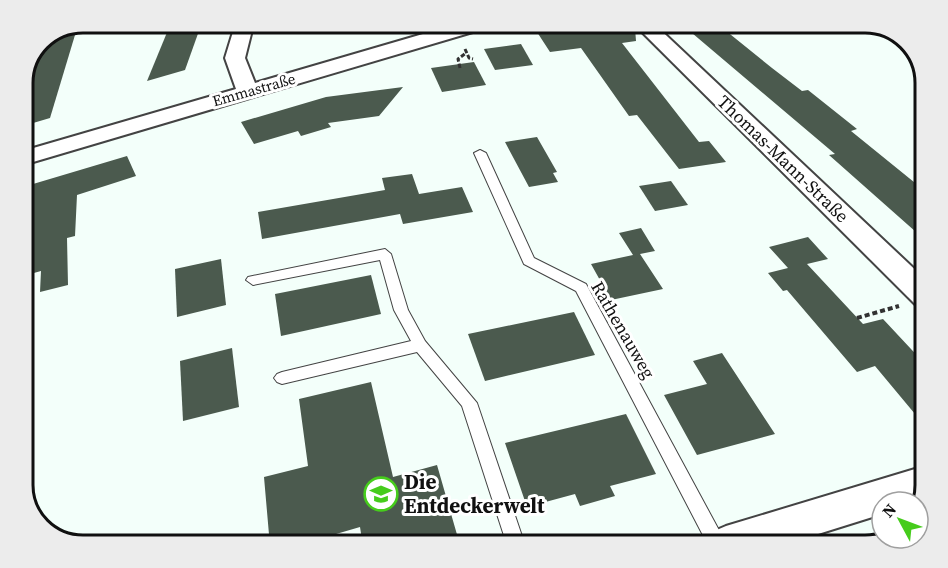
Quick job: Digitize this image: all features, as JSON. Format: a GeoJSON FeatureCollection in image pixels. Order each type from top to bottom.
{"type":"FeatureCollection","features":[{"type":"Feature","properties":{"kind":"street"},"geometry":{"type":"LineString","coordinates":[[241,33],[235,58],[247,91]]}},
{"type":"Feature","properties":{"kind":"street","name":"Emmastraße"},"geometry":{"type":"LineString","coordinates":[[33,155],[448,33]]}},
{"type":"Feature","properties":{"kind":"street","name":"Thomas-Mann-Straße"},"geometry":{"type":"LineString","coordinates":[[652,33],[915,285]]}},
{"type":"Feature","properties":{"kind":"street"},"geometry":{"type":"LineString","coordinates":[[761,535],[915,487]]}},
{"type":"Feature","properties":{"kind":"lane","name":"Rathenauweg"},"geometry":{"type":"LineString","coordinates":[[480,153],[529,261],[581,288],[712,535]]}},
{"type":"Feature","properties":{"kind":"lane"},"geometry":{"type":"LineString","coordinates":[[253,280],[385,254],[401,310],[420,345],[469,403],[512,535]]}},
{"type":"Feature","properties":{"kind":"lane"},"geometry":{"type":"LineString","coordinates":[[282,378],[420,345]]}},
{"type":"Feature","properties":{"kind":"path"},"geometry":{"type":"LineString","coordinates":[[460,68],[458,59],[466,53]]}},
{"type":"Feature","properties":{"kind":"path"},"geometry":{"type":"LineString","coordinates":[[857,318],[903,305]]}},
{"type":"Feature","properties":{"kind":"building"},"geometry":{"type":"Polygon","coordinates":[[[167,33],[198,33],[185,70],[147,81],[167,33]]]}},
{"type":"Feature","properties":{"kind":"building"},"geometry":{"type":"Polygon","coordinates":[[[538,33],[635,33],[636,41],[622,43],[699,142],[709,141],[726,162],[679,169],[637,115],[629,116],[581,48],[550,52],[538,33]]]}},
{"type":"Feature","properties":{"kind":"building"},"geometry":{"type":"Polygon","coordinates":[[[692,33],[729,33],[802,91],[808,90],[857,129],[851,131],[915,183],[915,231],[829,155],[835,154],[692,33]]]}},
{"type":"Feature","properties":{"kind":"building"},"geometry":{"type":"Polygon","coordinates":[[[75,34],[50,118],[33,123],[35,70],[38,61],[50,45],[75,34]]]}},
{"type":"Feature","properties":{"kind":"building"},"geometry":{"type":"Polygon","coordinates":[[[521,44],[533,65],[495,70],[484,49],[521,44]]]}},
{"type":"Feature","properties":{"kind":"building"},"geometry":{"type":"Polygon","coordinates":[[[474,62],[486,85],[442,92],[431,68],[474,62]]]}},
{"type":"Feature","properties":{"kind":"building"},"geometry":{"type":"Polygon","coordinates":[[[403,87],[379,116],[328,123],[331,127],[301,136],[298,131],[254,144],[241,122],[326,97],[403,87]]]}},
{"type":"Feature","properties":{"kind":"building"},"geometry":{"type":"Polygon","coordinates":[[[537,137],[557,172],[553,173],[558,182],[529,187],[505,142],[537,137]]]}},
{"type":"Feature","properties":{"kind":"building"},"geometry":{"type":"Polygon","coordinates":[[[127,156],[136,176],[77,195],[75,236],[67,238],[68,285],[40,292],[41,271],[33,273],[33,184],[127,156]]]}},
{"type":"Feature","properties":{"kind":"building"},"geometry":{"type":"Polygon","coordinates":[[[412,174],[419,194],[462,187],[473,212],[403,224],[400,214],[262,239],[258,212],[385,190],[382,178],[412,174]]]}},
{"type":"Feature","properties":{"kind":"building"},"geometry":{"type":"Polygon","coordinates":[[[671,181],[688,205],[655,211],[639,186],[671,181]]]}},
{"type":"Feature","properties":{"kind":"building"},"geometry":{"type":"Polygon","coordinates":[[[641,228],[655,251],[640,254],[663,289],[611,300],[591,264],[633,255],[619,233],[641,228]]]}},
{"type":"Feature","properties":{"kind":"building"},"geometry":{"type":"Polygon","coordinates":[[[808,237],[828,259],[807,264],[863,324],[883,319],[915,353],[915,414],[875,366],[857,372],[787,290],[783,291],[768,273],[788,268],[769,247],[808,237]]]}},
{"type":"Feature","properties":{"kind":"building"},"geometry":{"type":"Polygon","coordinates":[[[221,259],[226,305],[177,317],[175,269],[221,259]]]}},
{"type":"Feature","properties":{"kind":"building"},"geometry":{"type":"Polygon","coordinates":[[[371,275],[381,314],[281,336],[275,294],[371,275]]]}},
{"type":"Feature","properties":{"kind":"building"},"geometry":{"type":"Polygon","coordinates":[[[574,312],[595,355],[485,381],[468,334],[574,312]]]}},
{"type":"Feature","properties":{"kind":"building"},"geometry":{"type":"Polygon","coordinates":[[[232,348],[239,407],[183,421],[180,361],[232,348]]]}},
{"type":"Feature","properties":{"kind":"building"},"geometry":{"type":"Polygon","coordinates":[[[722,353],[775,434],[697,455],[664,395],[707,384],[693,361],[722,353]]]}},
{"type":"Feature","properties":{"kind":"building"},"geometry":{"type":"Polygon","coordinates":[[[371,382],[393,477],[437,465],[457,535],[361,535],[360,527],[333,535],[269,535],[264,477],[308,466],[299,399],[371,382]]]}},
{"type":"Feature","properties":{"kind":"building"},"geometry":{"type":"Polygon","coordinates":[[[626,414],[656,474],[610,486],[615,496],[580,506],[575,494],[527,507],[505,443],[626,414]]]}},
{"type":"Feature","properties":{"kind":"place","name":"Die Entdeckerwelt"},"geometry":{"type":"Point","coordinates":[381,494]}}]}
